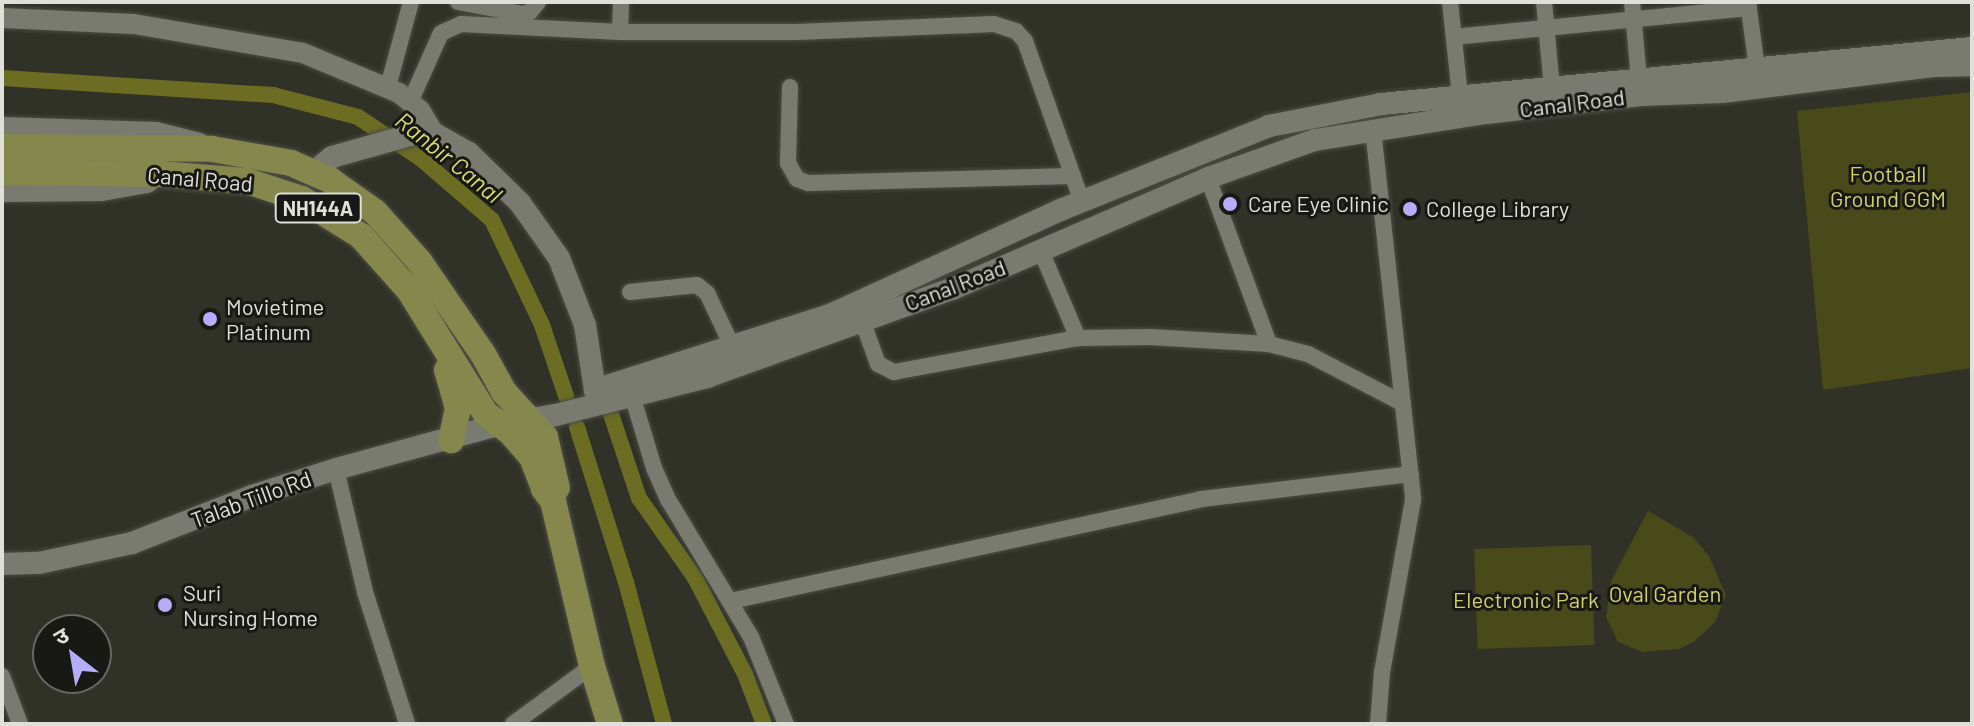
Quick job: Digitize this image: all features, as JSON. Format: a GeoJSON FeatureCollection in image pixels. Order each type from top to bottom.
{"type":"FeatureCollection","features":[{"type":"Feature","properties":{"kind":"highway","name":"NH144A"},"geometry":{"type":"LineString","coordinates":[[2,147],[212,149]]}},
{"type":"Feature","properties":{"kind":"highway","name":"Canal Road"},"geometry":{"type":"LineString","coordinates":[[212,149],[291,163],[314,172],[375,212],[394,231],[439,289],[516,418]]}},
{"type":"Feature","properties":{"kind":"highway","name":"Canal Road"},"geometry":{"type":"LineString","coordinates":[[2,172],[161,174],[247,181],[292,195],[326,212],[361,236],[383,259],[440,338],[478,404],[516,418]]}},
{"type":"Feature","properties":{"kind":"highway"},"geometry":{"type":"LineString","coordinates":[[440,338],[458,408],[451,440]]}},
{"type":"Feature","properties":{"kind":"highway","name":"NH144A"},"geometry":{"type":"LineString","coordinates":[[516,418],[524,446],[553,501],[592,666],[610,724]]}},
{"type":"Feature","properties":{"kind":"main road","name":"Canal Road"},"geometry":{"type":"LineString","coordinates":[[516,418],[707,377],[952,289],[1286,147],[1373,129],[1972,48]]}},
{"type":"Feature","properties":{"kind":"main road","name":"Canal Road"},"geometry":{"type":"LineString","coordinates":[[422,132],[469,153],[540,227],[559,258],[585,325],[595,390],[830,315],[1082,202],[1269,126],[1381,104],[1639,79],[1758,77],[1972,65]]}},
{"type":"Feature","properties":{"kind":"main road"},"geometry":{"type":"LineString","coordinates":[[314,172],[332,157],[422,132]]}},
{"type":"Feature","properties":{"kind":"main road","name":"Talab Tillo Rd"},"geometry":{"type":"LineString","coordinates":[[2,564],[39,563],[132,543],[252,496],[336,469],[451,440],[516,418]]}},
{"type":"Feature","properties":{"kind":"street"},"geometry":{"type":"LineString","coordinates":[[388,87],[411,2]]}},
{"type":"Feature","properties":{"kind":"street"},"geometry":{"type":"LineString","coordinates":[[458,2],[522,14],[530,12],[538,2]]}},
{"type":"Feature","properties":{"kind":"street"},"geometry":{"type":"LineString","coordinates":[[620,32],[621,2]]}},
{"type":"Feature","properties":{"kind":"street"},"geometry":{"type":"LineString","coordinates":[[1450,2],[1460,96]]}},
{"type":"Feature","properties":{"kind":"street"},"geometry":{"type":"LineString","coordinates":[[1544,2],[1552,88]]}},
{"type":"Feature","properties":{"kind":"street"},"geometry":{"type":"LineString","coordinates":[[1454,37],[1545,27],[1632,9],[1748,5],[1758,77]]}},
{"type":"Feature","properties":{"kind":"street"},"geometry":{"type":"LineString","coordinates":[[1632,9],[1639,79]]}},
{"type":"Feature","properties":{"kind":"street"},"geometry":{"type":"LineString","coordinates":[[2,18],[134,24],[303,53],[388,87],[411,100],[422,132]]}},
{"type":"Feature","properties":{"kind":"street"},"geometry":{"type":"LineString","coordinates":[[411,100],[441,33],[461,24],[620,32],[797,32],[994,24],[1016,31],[1025,41],[1082,202]]}},
{"type":"Feature","properties":{"kind":"street"},"geometry":{"type":"LineString","coordinates":[[790,87],[788,163],[797,179],[808,183],[1073,176]]}},
{"type":"Feature","properties":{"kind":"street"},"geometry":{"type":"LineString","coordinates":[[2,127],[156,132],[192,139],[212,149]]}},
{"type":"Feature","properties":{"kind":"street"},"geometry":{"type":"LineString","coordinates":[[1373,129],[1413,500],[1410,533],[1382,672],[1378,724]]}},
{"type":"Feature","properties":{"kind":"street"},"geometry":{"type":"LineString","coordinates":[[2,192],[102,191],[147,183],[161,174]]}},
{"type":"Feature","properties":{"kind":"street"},"geometry":{"type":"LineString","coordinates":[[1208,178],[1269,344]]}},
{"type":"Feature","properties":{"kind":"street"},"geometry":{"type":"LineString","coordinates":[[1041,251],[1078,338]]}},
{"type":"Feature","properties":{"kind":"street"},"geometry":{"type":"LineString","coordinates":[[630,292],[697,285],[707,293],[733,348]]}},
{"type":"Feature","properties":{"kind":"street"},"geometry":{"type":"LineString","coordinates":[[862,320],[878,364],[894,372],[1078,338],[1150,337],[1269,344],[1308,354],[1402,403]]}},
{"type":"Feature","properties":{"kind":"street"},"geometry":{"type":"LineString","coordinates":[[632,395],[654,468],[669,501],[731,601],[772,681],[786,724]]}},
{"type":"Feature","properties":{"kind":"street"},"geometry":{"type":"LineString","coordinates":[[336,469],[365,592],[407,724]]}},
{"type":"Feature","properties":{"kind":"street"},"geometry":{"type":"LineString","coordinates":[[731,601],[1201,499],[1411,474]]}},
{"type":"Feature","properties":{"kind":"street"},"geometry":{"type":"LineString","coordinates":[[513,724],[592,666]]}},
{"type":"Feature","properties":{"kind":"street"},"geometry":{"type":"LineString","coordinates":[[2,676],[20,724]]}},
{"type":"Feature","properties":{"kind":"green space","name":"Football Ground GGM"},"geometry":{"type":"Polygon","coordinates":[[[1972,92],[1972,368],[1823,390],[1797,111],[1972,92]]]}},
{"type":"Feature","properties":{"kind":"green space","name":"Oval Garden"},"geometry":{"type":"Polygon","coordinates":[[[1648,511],[1693,537],[1709,556],[1726,595],[1715,622],[1695,641],[1679,649],[1642,652],[1618,642],[1606,617],[1611,581],[1648,511]]]}},
{"type":"Feature","properties":{"kind":"green space","name":"Electronic Park"},"geometry":{"type":"Polygon","coordinates":[[[1591,545],[1594,645],[1478,649],[1474,549],[1591,545]]]}},
{"type":"Feature","properties":{"kind":"waterway","name":"Ranbir Canal"},"geometry":{"type":"LineString","coordinates":[[2,78],[273,95],[358,117],[420,158],[492,220],[542,325],[566,396]]}},
{"type":"Feature","properties":{"kind":"waterway","name":"Ranbir Canal"},"geometry":{"type":"LineString","coordinates":[[611,414],[639,498],[695,578],[745,674],[764,724]]}},
{"type":"Feature","properties":{"kind":"waterway","name":"Ranbir Canal"},"geometry":{"type":"LineString","coordinates":[[577,427],[626,582],[664,724]]}},
{"type":"Feature","properties":{"kind":"place","name":"Care Eye Clinic"},"geometry":{"type":"Point","coordinates":[1230,204]}},
{"type":"Feature","properties":{"kind":"place","name":"College Library"},"geometry":{"type":"Point","coordinates":[1410,209]}},
{"type":"Feature","properties":{"kind":"place","name":"Movietime Platinum"},"geometry":{"type":"Point","coordinates":[210,319]}},
{"type":"Feature","properties":{"kind":"place","name":"Suri Nursing Home"},"geometry":{"type":"Point","coordinates":[165,605]}}]}
